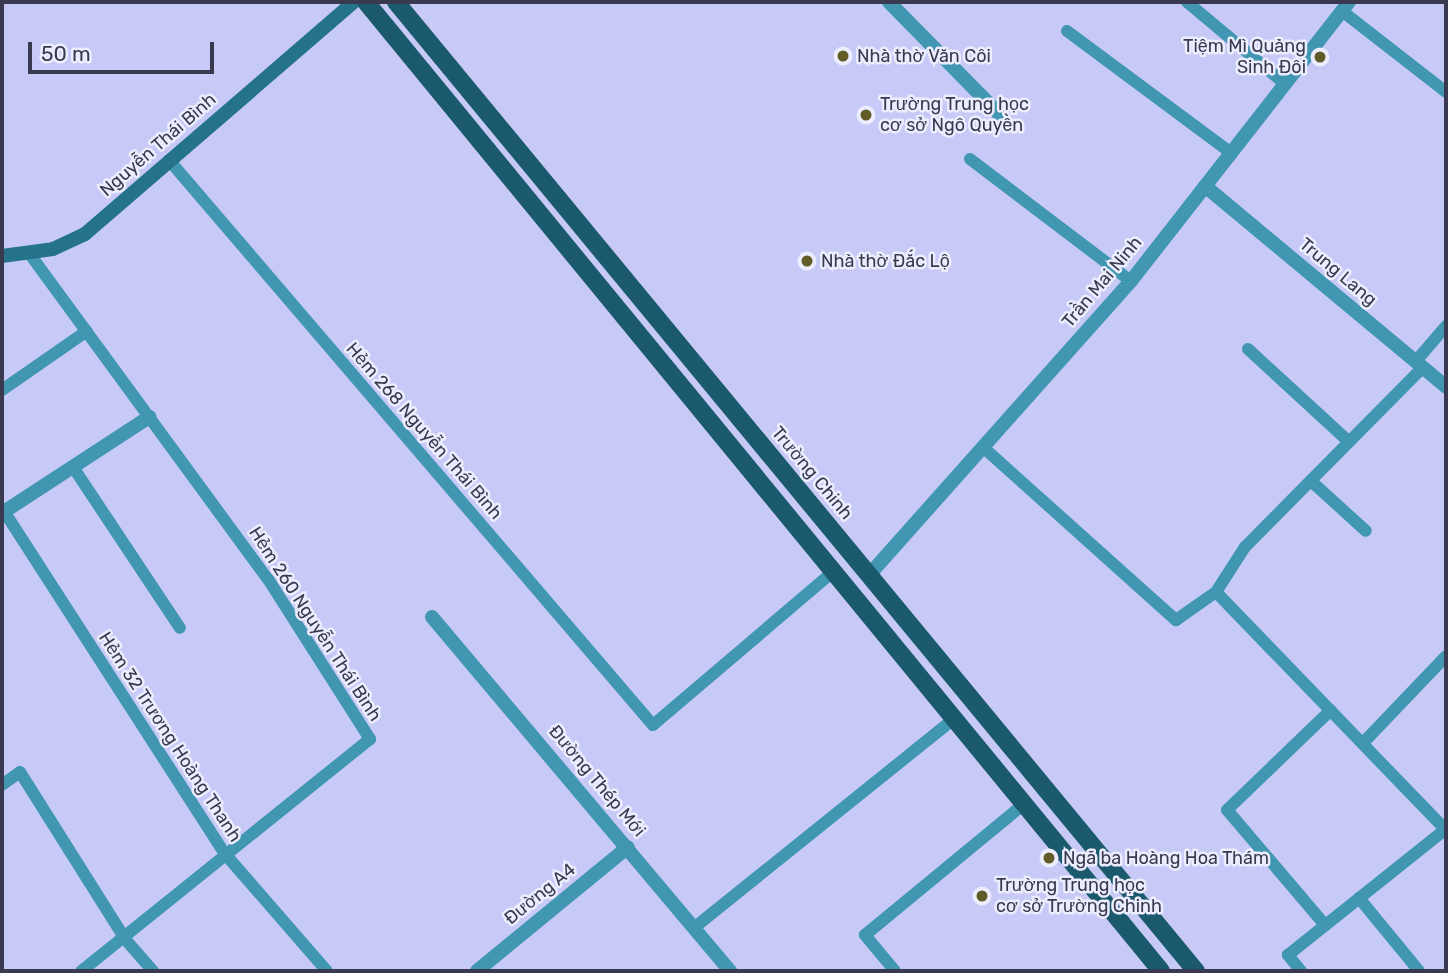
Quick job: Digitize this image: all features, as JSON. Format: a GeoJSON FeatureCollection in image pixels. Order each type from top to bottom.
{"type":"FeatureCollection","features":[{"type":"Feature","properties":{"kind":"main road"},"geometry":{"type":"LineString","coordinates":[[366,2],[1159,969],[1179,950]]}},
{"type":"Feature","properties":{"kind":"main road","name":"Trường Chinh"},"geometry":{"type":"LineString","coordinates":[[396,2],[1196,971]]}},
{"type":"Feature","properties":{"kind":"street","name":"Nguyễn Thái Bình"},"geometry":{"type":"LineString","coordinates":[[2,256],[29,253],[76,240],[354,2]]}},
{"type":"Feature","properties":{"kind":"street"},"geometry":{"type":"LineString","coordinates":[[889,2],[998,113]]}},
{"type":"Feature","properties":{"kind":"street","name":"Trần Mai Ninh"},"geometry":{"type":"LineString","coordinates":[[869,575],[1131,281],[1346,7]]}},
{"type":"Feature","properties":{"kind":"street","name":"Trung Lang"},"geometry":{"type":"LineString","coordinates":[[1205,186],[1446,387]]}},
{"type":"Feature","properties":{"kind":"street"},"geometry":{"type":"LineString","coordinates":[[3,511],[149,417]]}},
{"type":"Feature","properties":{"kind":"street","name":"Đường Thép Mới"},"geometry":{"type":"LineString","coordinates":[[432,617],[730,971]]}},
{"type":"Feature","properties":{"kind":"street","name":"Đường A4"},"geometry":{"type":"LineString","coordinates":[[483,970],[628,847]]}},
{"type":"Feature","properties":{"kind":"lane"},"geometry":{"type":"LineString","coordinates":[[1187,2],[1285,84]]}},
{"type":"Feature","properties":{"kind":"lane"},"geometry":{"type":"LineString","coordinates":[[1346,7],[1446,92]]}},
{"type":"Feature","properties":{"kind":"lane"},"geometry":{"type":"LineString","coordinates":[[1067,31],[1231,153]]}},
{"type":"Feature","properties":{"kind":"lane"},"geometry":{"type":"LineString","coordinates":[[970,159],[1131,281]]}},
{"type":"Feature","properties":{"kind":"lane","name":"Hẻm 268 Nguyễn Thái Bình"},"geometry":{"type":"LineString","coordinates":[[169,160],[653,725],[834,572]]}},
{"type":"Feature","properties":{"kind":"lane","name":"Hẻm 260 Nguyễn Thái Bình"},"geometry":{"type":"LineString","coordinates":[[29,253],[268,579],[370,739],[125,939],[81,971]]}},
{"type":"Feature","properties":{"kind":"lane"},"geometry":{"type":"LineString","coordinates":[[984,448],[1176,620],[1216,592],[1245,547],[1349,442],[1419,364],[1446,326]]}},
{"type":"Feature","properties":{"kind":"lane"},"geometry":{"type":"LineString","coordinates":[[2,390],[87,331]]}},
{"type":"Feature","properties":{"kind":"lane"},"geometry":{"type":"LineString","coordinates":[[1248,349],[1349,442]]}},
{"type":"Feature","properties":{"kind":"lane"},"geometry":{"type":"LineString","coordinates":[[73,467],[180,628]]}},
{"type":"Feature","properties":{"kind":"lane"},"geometry":{"type":"LineString","coordinates":[[1311,481],[1366,531]]}},
{"type":"Feature","properties":{"kind":"lane","name":"Hẻm 32 Trương Hoàng Thanh"},"geometry":{"type":"LineString","coordinates":[[3,511],[226,855],[327,971]]}},
{"type":"Feature","properties":{"kind":"lane"},"geometry":{"type":"LineString","coordinates":[[1216,592],[1446,830],[1288,955],[1301,971]]}},
{"type":"Feature","properties":{"kind":"lane"},"geometry":{"type":"LineString","coordinates":[[1363,743],[1446,656]]}},
{"type":"Feature","properties":{"kind":"lane"},"geometry":{"type":"LineString","coordinates":[[1325,925],[1227,810],[1331,710]]}},
{"type":"Feature","properties":{"kind":"lane"},"geometry":{"type":"LineString","coordinates":[[695,927],[954,719]]}},
{"type":"Feature","properties":{"kind":"lane"},"geometry":{"type":"LineString","coordinates":[[2,785],[20,772],[125,939],[153,971]]}},
{"type":"Feature","properties":{"kind":"lane"},"geometry":{"type":"LineString","coordinates":[[895,971],[865,935],[1024,804]]}},
{"type":"Feature","properties":{"kind":"lane"},"geometry":{"type":"LineString","coordinates":[[1359,898],[1419,971]]}},
{"type":"Feature","properties":{"kind":"place","name":"Nhà thờ Văn Côi"},"geometry":{"type":"Point","coordinates":[843,56]}},
{"type":"Feature","properties":{"kind":"place","name":"Tiệm Mì Quảng Sinh Đôi"},"geometry":{"type":"Point","coordinates":[1320,57]}},
{"type":"Feature","properties":{"kind":"place","name":"Trường Trung học cơ sở Ngô Quyền"},"geometry":{"type":"Point","coordinates":[866,115]}},
{"type":"Feature","properties":{"kind":"place","name":"Nhà thờ Đắc Lộ"},"geometry":{"type":"Point","coordinates":[807,261]}},
{"type":"Feature","properties":{"kind":"place","name":"Ngã ba Hoàng Hoa Thám"},"geometry":{"type":"Point","coordinates":[1049,858]}},
{"type":"Feature","properties":{"kind":"place","name":"Trường Trung học cơ sở Trường Chinh"},"geometry":{"type":"Point","coordinates":[982,896]}}]}
